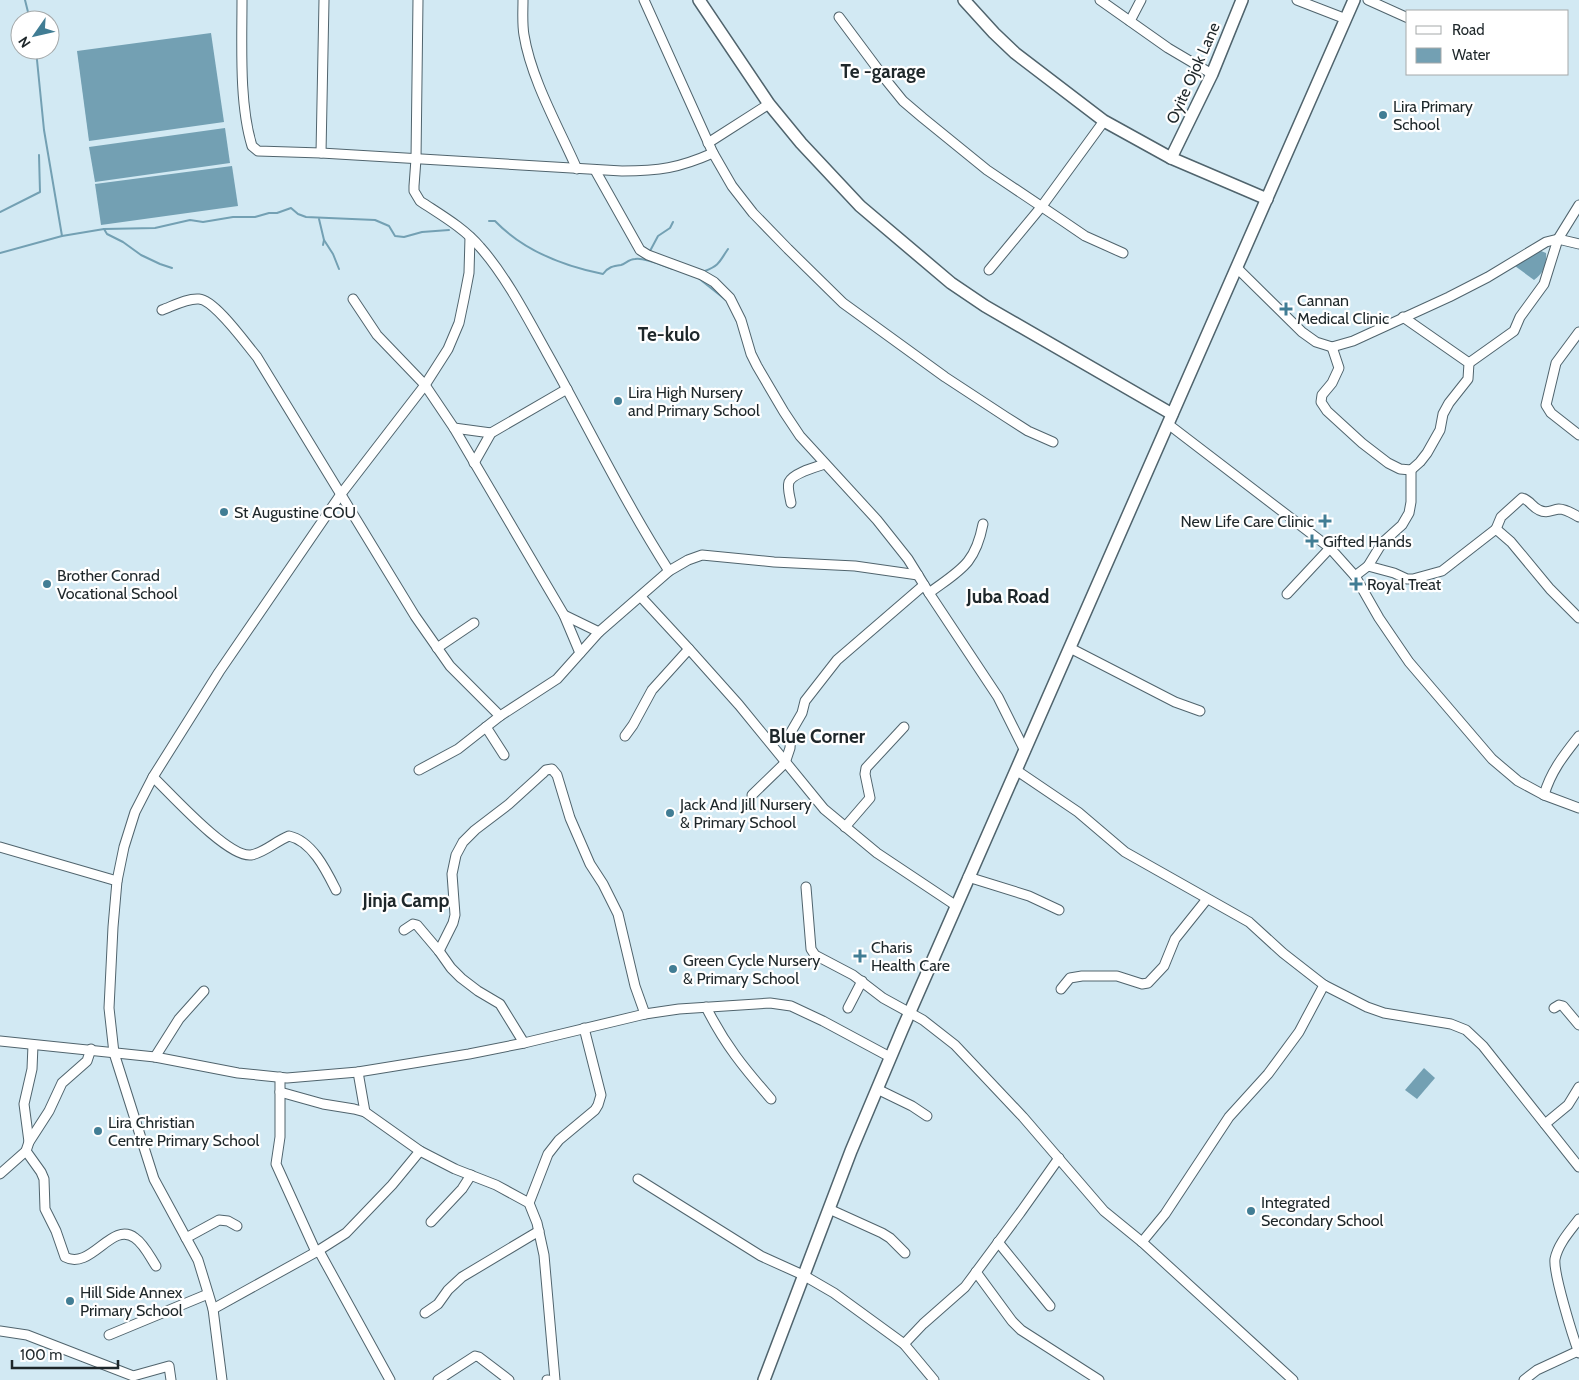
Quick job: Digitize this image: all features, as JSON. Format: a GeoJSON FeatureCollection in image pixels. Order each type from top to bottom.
{"type":"FeatureCollection","features":[{"type":"Feature","properties":{"kind":"street"},"geometry":{"type":"LineString","coordinates":[[242,0],[244,94],[252,146],[258,151],[321,153],[595,170],[645,171],[687,164],[713,154]]}},
{"type":"Feature","properties":{"kind":"street"},"geometry":{"type":"LineString","coordinates":[[321,153],[324,0]]}},
{"type":"Feature","properties":{"kind":"street"},"geometry":{"type":"LineString","coordinates":[[418,0],[414,186],[416,195],[420,201],[470,237],[487,255],[519,304],[641,527],[669,571]]}},
{"type":"Feature","properties":{"kind":"street"},"geometry":{"type":"LineString","coordinates":[[524,0],[523,33],[527,51],[577,169]]}},
{"type":"Feature","properties":{"kind":"street"},"geometry":{"type":"LineString","coordinates":[[644,0],[713,154],[732,186],[788,250],[843,303],[1006,417],[1028,431],[1053,442]]}},
{"type":"Feature","properties":{"kind":"street"},"geometry":{"type":"LineString","coordinates":[[699,0],[769,104],[807,150],[860,206],[952,282],[1013,323],[1088,364],[1170,419],[1330,548],[1355,576],[1388,633],[1432,691],[1492,759],[1518,781],[1544,795],[1579,808]]}},
{"type":"Feature","properties":{"kind":"street"},"geometry":{"type":"LineString","coordinates":[[964,0],[983,23],[1014,53],[1104,121],[1171,158],[1267,199]]}},
{"type":"Feature","properties":{"kind":"street"},"geometry":{"type":"LineString","coordinates":[[1100,0],[1168,48],[1212,74]]}},
{"type":"Feature","properties":{"kind":"street"},"geometry":{"type":"LineString","coordinates":[[1130,21],[1141,0]]}},
{"type":"Feature","properties":{"kind":"street","name":"Oyite Ojok Lane"},"geometry":{"type":"LineString","coordinates":[[1171,158],[1212,74],[1242,0]]}},
{"type":"Feature","properties":{"kind":"street"},"geometry":{"type":"LineString","coordinates":[[1298,0],[1346,19]]}},
{"type":"Feature","properties":{"kind":"street"},"geometry":{"type":"LineString","coordinates":[[764,1380],[828,1209],[890,1057],[1238,268],[1354,0]]}},
{"type":"Feature","properties":{"kind":"street"},"geometry":{"type":"LineString","coordinates":[[1368,0],[1406,17]]}},
{"type":"Feature","properties":{"kind":"street"},"geometry":{"type":"LineString","coordinates":[[839,16],[903,101],[987,170],[1085,236],[1123,253]]}},
{"type":"Feature","properties":{"kind":"street"},"geometry":{"type":"LineString","coordinates":[[708,143],[769,104]]}},
{"type":"Feature","properties":{"kind":"street"},"geometry":{"type":"LineString","coordinates":[[989,270],[1042,206],[1104,121]]}},
{"type":"Feature","properties":{"kind":"street"},"geometry":{"type":"LineString","coordinates":[[595,170],[640,250],[648,255],[702,275],[714,282],[730,298],[741,320],[751,354],[784,412],[800,436],[877,520],[908,559],[998,696],[1025,751]]}},
{"type":"Feature","properties":{"kind":"street"},"geometry":{"type":"LineString","coordinates":[[1469,363],[1514,330],[1520,317],[1544,284],[1558,239],[1579,205]]}},
{"type":"Feature","properties":{"kind":"street"},"geometry":{"type":"LineString","coordinates":[[222,1380],[213,1309],[198,1260],[154,1179],[114,1053],[109,1008],[117,881],[135,812],[153,776],[219,672],[342,494],[425,385],[448,349],[459,323],[469,273],[470,237]]}},
{"type":"Feature","properties":{"kind":"street"},"geometry":{"type":"LineString","coordinates":[[1238,268],[1302,332],[1316,342],[1332,347],[1353,342],[1488,277],[1546,242],[1558,239],[1579,244]]}},
{"type":"Feature","properties":{"kind":"street"},"geometry":{"type":"LineString","coordinates":[[162,310],[181,302],[200,298],[217,310],[257,357],[415,616],[450,666],[500,716]]}},
{"type":"Feature","properties":{"kind":"street"},"geometry":{"type":"LineString","coordinates":[[352,299],[377,336],[425,385],[454,428],[564,615],[580,653]]}},
{"type":"Feature","properties":{"kind":"street"},"geometry":{"type":"LineString","coordinates":[[1403,317],[1469,363]]}},
{"type":"Feature","properties":{"kind":"street"},"geometry":{"type":"LineString","coordinates":[[1579,332],[1576,344],[1556,363],[1546,405],[1551,413],[1579,435]]}},
{"type":"Feature","properties":{"kind":"street"},"geometry":{"type":"LineString","coordinates":[[1332,347],[1339,368],[1332,383],[1322,395],[1323,405],[1362,443],[1388,463],[1404,470],[1411,470],[1427,453],[1440,430],[1443,414],[1449,402],[1468,380],[1469,363]]}},
{"type":"Feature","properties":{"kind":"street"},"geometry":{"type":"LineString","coordinates":[[474,463],[491,433],[567,389]]}},
{"type":"Feature","properties":{"kind":"street"},"geometry":{"type":"LineString","coordinates":[[454,428],[491,433]]}},
{"type":"Feature","properties":{"kind":"street"},"geometry":{"type":"LineString","coordinates":[[791,502],[788,483],[799,474],[825,464]]}},
{"type":"Feature","properties":{"kind":"street"},"geometry":{"type":"LineString","coordinates":[[1355,576],[1368,566],[1382,543],[1402,525],[1409,513],[1411,470]]}},
{"type":"Feature","properties":{"kind":"street"},"geometry":{"type":"LineString","coordinates":[[1368,566],[1394,573],[1407,579],[1442,571],[1496,529],[1501,517],[1522,498],[1530,501],[1537,509],[1548,513],[1559,509],[1579,517]]}},
{"type":"Feature","properties":{"kind":"street"},"geometry":{"type":"LineString","coordinates":[[752,795],[785,763],[790,748],[791,732],[802,713],[806,701],[837,660],[926,589],[971,559],[977,549],[983,524]]}},
{"type":"Feature","properties":{"kind":"street"},"geometry":{"type":"LineString","coordinates":[[1496,529],[1511,542],[1550,589],[1579,618]]}},
{"type":"Feature","properties":{"kind":"street"},"geometry":{"type":"LineString","coordinates":[[1286,594],[1330,548]]}},
{"type":"Feature","properties":{"kind":"street"},"geometry":{"type":"LineString","coordinates":[[419,770],[453,753],[500,716],[557,679],[599,632],[669,571],[688,560],[702,555],[774,562],[855,566],[918,575]]}},
{"type":"Feature","properties":{"kind":"street"},"geometry":{"type":"LineString","coordinates":[[641,597],[689,648],[824,809],[877,853],[956,905]]}},
{"type":"Feature","properties":{"kind":"street"},"geometry":{"type":"LineString","coordinates":[[564,615],[599,632]]}},
{"type":"Feature","properties":{"kind":"street"},"geometry":{"type":"LineString","coordinates":[[437,648],[474,623]]}},
{"type":"Feature","properties":{"kind":"street"},"geometry":{"type":"LineString","coordinates":[[625,736],[652,690],[689,648]]}},
{"type":"Feature","properties":{"kind":"street"},"geometry":{"type":"LineString","coordinates":[[1070,648],[1175,702],[1200,711]]}},
{"type":"Feature","properties":{"kind":"street"},"geometry":{"type":"LineString","coordinates":[[486,726],[504,755]]}},
{"type":"Feature","properties":{"kind":"street"},"geometry":{"type":"LineString","coordinates":[[845,827],[870,798],[865,774],[866,768],[904,727]]}},
{"type":"Feature","properties":{"kind":"street"},"geometry":{"type":"LineString","coordinates":[[1544,795],[1548,780],[1558,763],[1579,736]]}},
{"type":"Feature","properties":{"kind":"street"},"geometry":{"type":"LineString","coordinates":[[439,951],[455,915],[452,874],[456,854],[463,842],[546,770],[552,769],[557,775],[570,818],[590,864],[603,884],[618,914],[635,986],[644,1014]]}},
{"type":"Feature","properties":{"kind":"street"},"geometry":{"type":"LineString","coordinates":[[1016,770],[1078,812],[1125,852],[1249,922],[1283,953],[1324,984],[1366,1007],[1384,1013],[1444,1022],[1466,1030],[1483,1046],[1579,1167]]}},
{"type":"Feature","properties":{"kind":"street"},"geometry":{"type":"LineString","coordinates":[[153,776],[225,846],[243,855],[252,855],[289,836],[298,840],[326,870],[336,890]]}},
{"type":"Feature","properties":{"kind":"street"},"geometry":{"type":"LineString","coordinates":[[0,846],[117,881]]}},
{"type":"Feature","properties":{"kind":"street"},"geometry":{"type":"LineString","coordinates":[[968,877],[1029,896],[1059,910]]}},
{"type":"Feature","properties":{"kind":"street"},"geometry":{"type":"LineString","coordinates":[[806,887],[812,949],[815,955],[862,981],[883,998],[938,1030],[955,1045],[997,1088],[1104,1211],[1142,1242],[1293,1380]]}},
{"type":"Feature","properties":{"kind":"street"},"geometry":{"type":"LineString","coordinates":[[1061,989],[1070,978],[1082,976],[1117,976],[1142,984],[1148,983],[1164,966],[1176,939],[1207,898]]}},
{"type":"Feature","properties":{"kind":"street"},"geometry":{"type":"LineString","coordinates":[[404,930],[413,924],[417,925],[461,978],[500,1004],[524,1043]]}},
{"type":"Feature","properties":{"kind":"street"},"geometry":{"type":"LineString","coordinates":[[848,1008],[862,981]]}},
{"type":"Feature","properties":{"kind":"street"},"geometry":{"type":"LineString","coordinates":[[1142,1242],[1165,1214],[1229,1117],[1268,1074],[1299,1032],[1324,984]]}},
{"type":"Feature","properties":{"kind":"street"},"geometry":{"type":"LineString","coordinates":[[156,1057],[179,1019],[204,990]]}},
{"type":"Feature","properties":{"kind":"street"},"geometry":{"type":"LineString","coordinates":[[0,1041],[156,1057],[238,1073],[280,1077],[321,1076],[415,1064],[524,1043],[644,1014],[762,1004],[791,1006],[890,1057]]}},
{"type":"Feature","properties":{"kind":"street"},"geometry":{"type":"LineString","coordinates":[[1554,1008],[1559,1005],[1563,1006],[1579,1025]]}},
{"type":"Feature","properties":{"kind":"street"},"geometry":{"type":"LineString","coordinates":[[706,1008],[731,1052],[771,1098]]}},
{"type":"Feature","properties":{"kind":"street"},"geometry":{"type":"LineString","coordinates":[[555,1380],[546,1267],[539,1231],[529,1203],[548,1154],[559,1140],[595,1110],[598,1105],[601,1095],[584,1028]]}},
{"type":"Feature","properties":{"kind":"street"},"geometry":{"type":"LineString","coordinates":[[33,1045],[32,1069],[24,1104],[27,1147],[44,1179],[45,1209],[56,1231],[65,1257],[78,1260],[108,1241],[124,1234],[129,1234],[138,1240],[156,1266]]}},
{"type":"Feature","properties":{"kind":"street"},"geometry":{"type":"LineString","coordinates":[[0,1174],[27,1147],[49,1111],[62,1083],[87,1060],[91,1049]]}},
{"type":"Feature","properties":{"kind":"street"},"geometry":{"type":"LineString","coordinates":[[358,1072],[365,1112]]}},
{"type":"Feature","properties":{"kind":"street"},"geometry":{"type":"LineString","coordinates":[[280,1077],[280,1137],[276,1164],[317,1252],[390,1380]]}},
{"type":"Feature","properties":{"kind":"street"},"geometry":{"type":"LineString","coordinates":[[1545,1124],[1568,1105],[1579,1087]]}},
{"type":"Feature","properties":{"kind":"street"},"geometry":{"type":"LineString","coordinates":[[877,1089],[912,1106],[927,1116]]}},
{"type":"Feature","properties":{"kind":"street"},"geometry":{"type":"LineString","coordinates":[[280,1092],[323,1104],[365,1112],[420,1151],[529,1203]]}},
{"type":"Feature","properties":{"kind":"street"},"geometry":{"type":"LineString","coordinates":[[213,1309],[317,1252],[354,1226],[420,1151]]}},
{"type":"Feature","properties":{"kind":"street"},"geometry":{"type":"LineString","coordinates":[[904,1344],[923,1324],[962,1290],[1020,1214],[1059,1158]]}},
{"type":"Feature","properties":{"kind":"street"},"geometry":{"type":"LineString","coordinates":[[431,1222],[462,1189],[472,1175]]}},
{"type":"Feature","properties":{"kind":"street"},"geometry":{"type":"LineString","coordinates":[[638,1179],[761,1256],[803,1275],[834,1293],[904,1344],[914,1353],[934,1380]]}},
{"type":"Feature","properties":{"kind":"street"},"geometry":{"type":"LineString","coordinates":[[828,1209],[882,1233],[890,1238],[904,1253]]}},
{"type":"Feature","properties":{"kind":"street"},"geometry":{"type":"LineString","coordinates":[[1524,1380],[1537,1370],[1579,1352],[1556,1276],[1555,1261],[1559,1247],[1579,1219]]}},
{"type":"Feature","properties":{"kind":"street"},"geometry":{"type":"LineString","coordinates":[[186,1238],[219,1220],[228,1221],[237,1226]]}},
{"type":"Feature","properties":{"kind":"street"},"geometry":{"type":"LineString","coordinates":[[426,1313],[438,1304],[448,1290],[462,1277],[539,1231]]}},
{"type":"Feature","properties":{"kind":"street"},"geometry":{"type":"LineString","coordinates":[[998,1242],[1050,1306]]}},
{"type":"Feature","properties":{"kind":"street"},"geometry":{"type":"LineString","coordinates":[[976,1272],[1012,1321],[1021,1330],[1099,1380]]}},
{"type":"Feature","properties":{"kind":"street"},"geometry":{"type":"LineString","coordinates":[[109,1335],[208,1294]]}},
{"type":"Feature","properties":{"kind":"street"},"geometry":{"type":"LineString","coordinates":[[0,1331],[27,1335],[133,1376],[169,1366],[171,1380]]}},
{"type":"Feature","properties":{"kind":"street"},"geometry":{"type":"LineString","coordinates":[[438,1380],[475,1356],[509,1380]]}},
{"type":"Feature","properties":{"kind":"water"},"geometry":{"type":"Polygon","coordinates":[[[211,33],[224,122],[89,141],[77,51],[211,33]]]}},
{"type":"Feature","properties":{"kind":"water"},"geometry":{"type":"Polygon","coordinates":[[[225,128],[230,163],[95,182],[89,147],[225,128]]]}},
{"type":"Feature","properties":{"kind":"water"},"geometry":{"type":"Polygon","coordinates":[[[232,166],[238,206],[101,225],[95,184],[232,166]]]}},
{"type":"Feature","properties":{"kind":"water"},"geometry":{"type":"Polygon","coordinates":[[[1541,251],[1546,253],[1546,261],[1542,272],[1534,280],[1515,266],[1530,255],[1541,251]]]}},
{"type":"Feature","properties":{"kind":"water"},"geometry":{"type":"Polygon","coordinates":[[[1424,1068],[1435,1078],[1417,1099],[1405,1090],[1424,1068]]]}},
{"type":"Feature","properties":{"kind":"waterway"},"geometry":{"type":"LineString","coordinates":[[25,0],[28,10]]}},
{"type":"Feature","properties":{"kind":"waterway"},"geometry":{"type":"LineString","coordinates":[[37,60],[44,130],[62,236]]}},
{"type":"Feature","properties":{"kind":"waterway"},"geometry":{"type":"LineString","coordinates":[[0,212],[40,192],[39,155]]}},
{"type":"Feature","properties":{"kind":"waterway"},"geometry":{"type":"LineString","coordinates":[[0,253],[62,236],[104,229],[155,228],[190,220],[203,222],[233,217],[255,217],[291,208],[298,214],[306,217],[375,220],[389,226],[395,236],[404,237],[422,232],[449,230]]}},
{"type":"Feature","properties":{"kind":"waterway"},"geometry":{"type":"LineString","coordinates":[[319,219],[324,240],[323,245]]}},
{"type":"Feature","properties":{"kind":"waterway"},"geometry":{"type":"LineString","coordinates":[[489,221],[495,221],[506,232],[531,249],[559,262],[588,271],[603,274],[611,267],[639,259],[649,260],[673,269]]}},
{"type":"Feature","properties":{"kind":"waterway"},"geometry":{"type":"LineString","coordinates":[[650,251],[658,236],[670,228],[673,222]]}},
{"type":"Feature","properties":{"kind":"waterway"},"geometry":{"type":"LineString","coordinates":[[104,229],[107,234],[123,242],[141,255],[172,268]]}},
{"type":"Feature","properties":{"kind":"waterway"},"geometry":{"type":"LineString","coordinates":[[324,240],[333,254],[339,269]]}},
{"type":"Feature","properties":{"kind":"waterway"},"geometry":{"type":"LineString","coordinates":[[705,271],[716,265],[728,249]]}},
{"type":"Feature","properties":{"kind":"waterway"},"geometry":{"type":"LineString","coordinates":[[697,277],[726,300]]}},
{"type":"Feature","properties":{"kind":"place","name":"Lira Primary School"},"geometry":{"type":"Point","coordinates":[1383,115]}},
{"type":"Feature","properties":{"kind":"place","name":"Cannan Medical Clinic"},"geometry":{"type":"Point","coordinates":[1286,309]}},
{"type":"Feature","properties":{"kind":"place","name":"Lira High Nursery and Primary School"},"geometry":{"type":"Point","coordinates":[618,401]}},
{"type":"Feature","properties":{"kind":"place","name":"St Augustine COU"},"geometry":{"type":"Point","coordinates":[224,512]}},
{"type":"Feature","properties":{"kind":"place","name":"New Life Care Clinic"},"geometry":{"type":"Point","coordinates":[1325,521]}},
{"type":"Feature","properties":{"kind":"place","name":"Gifted Hands"},"geometry":{"type":"Point","coordinates":[1312,541]}},
{"type":"Feature","properties":{"kind":"place","name":"Brother Conrad Vocational School"},"geometry":{"type":"Point","coordinates":[47,584]}},
{"type":"Feature","properties":{"kind":"place","name":"Royal Treat"},"geometry":{"type":"Point","coordinates":[1356,584]}},
{"type":"Feature","properties":{"kind":"place","name":"Jack And Jill Nursery & Primary School"},"geometry":{"type":"Point","coordinates":[670,813]}},
{"type":"Feature","properties":{"kind":"place","name":"Charis Health Care"},"geometry":{"type":"Point","coordinates":[860,956]}},
{"type":"Feature","properties":{"kind":"place","name":"Green Cycle Nursery & Primary School"},"geometry":{"type":"Point","coordinates":[673,969]}},
{"type":"Feature","properties":{"kind":"place","name":"Lira Christian Centre Primary School"},"geometry":{"type":"Point","coordinates":[98,1131]}},
{"type":"Feature","properties":{"kind":"place","name":"Integrated Secondary School"},"geometry":{"type":"Point","coordinates":[1251,1211]}},
{"type":"Feature","properties":{"kind":"place","name":"Hill Side Annex Primary School"},"geometry":{"type":"Point","coordinates":[70,1301]}},
{"type":"Feature","properties":{"kind":"district","name":"Te -garage"},"geometry":{"type":"Point","coordinates":[883,71]}},
{"type":"Feature","properties":{"kind":"district","name":"Te-kulo"},"geometry":{"type":"Point","coordinates":[669,334]}},
{"type":"Feature","properties":{"kind":"district","name":"Juba Road"},"geometry":{"type":"Point","coordinates":[1008,596]}},
{"type":"Feature","properties":{"kind":"district","name":"Blue Corner"},"geometry":{"type":"Point","coordinates":[817,736]}},
{"type":"Feature","properties":{"kind":"district","name":"Jinja Camp"},"geometry":{"type":"Point","coordinates":[406,900]}}]}
